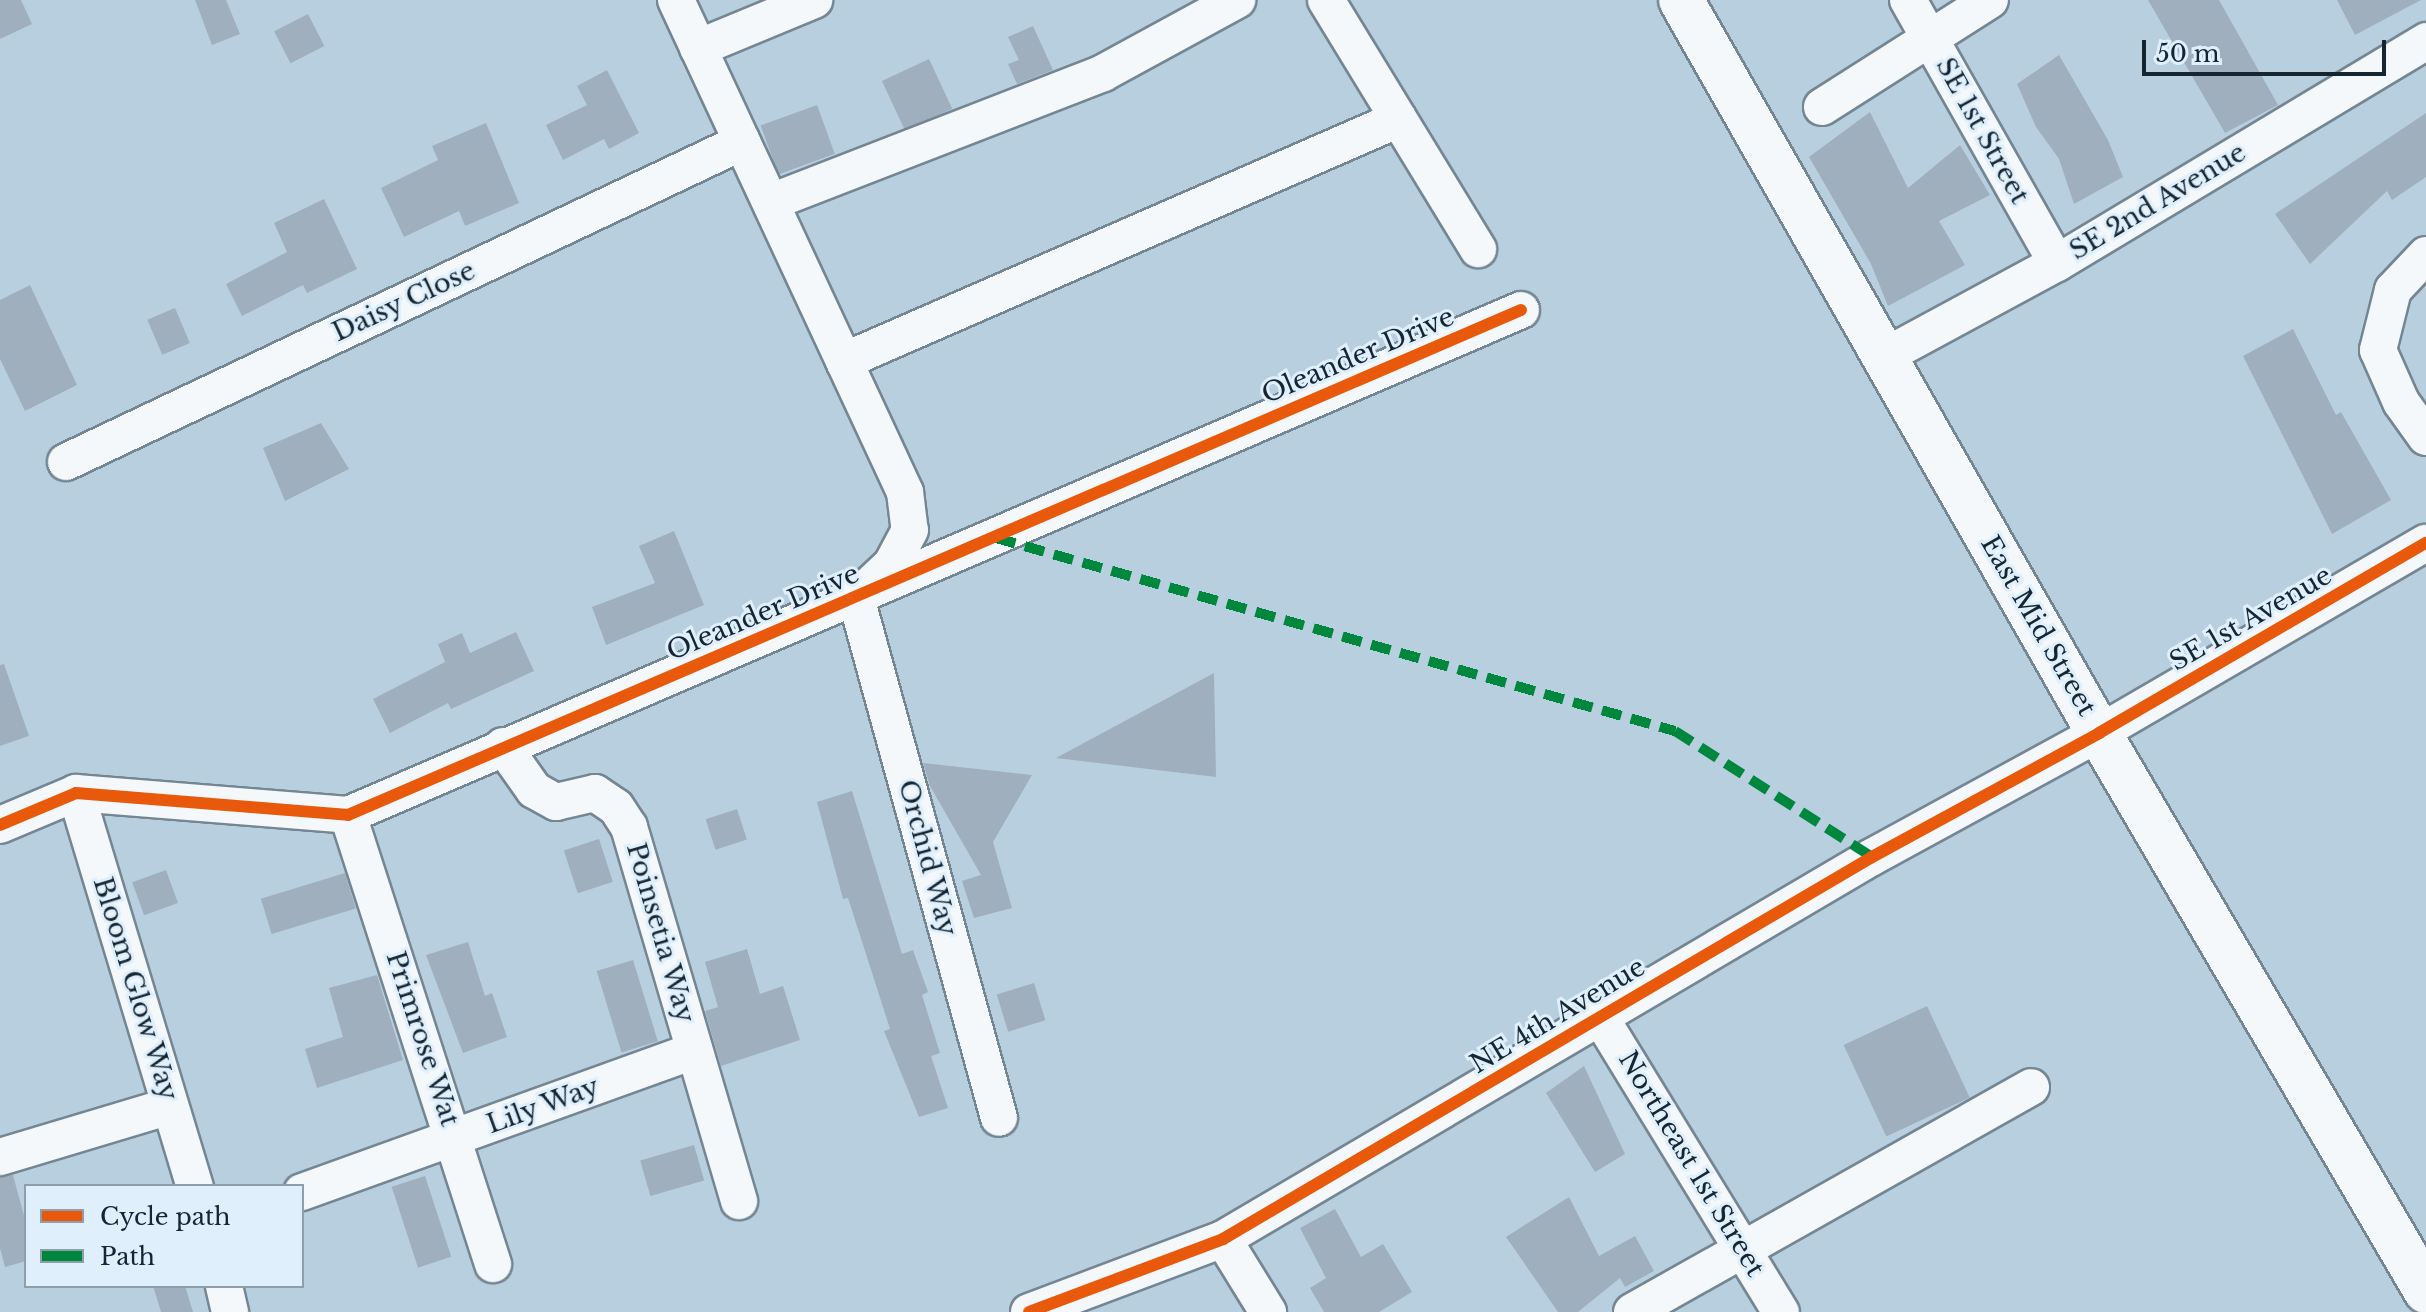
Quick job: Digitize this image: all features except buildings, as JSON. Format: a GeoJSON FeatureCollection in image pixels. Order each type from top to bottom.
{"type":"FeatureCollection","features":[{"type":"Feature","properties":{"kind":"street"},"geometry":{"type":"LineString","coordinates":[[676,0],[905,492],[910,530],[892,564],[856,598]]}},
{"type":"Feature","properties":{"kind":"street"},"geometry":{"type":"LineString","coordinates":[[698,48],[814,0]]}},
{"type":"Feature","properties":{"kind":"street"},"geometry":{"type":"LineString","coordinates":[[771,202],[1103,73],[1237,0]]}},
{"type":"Feature","properties":{"kind":"street"},"geometry":{"type":"LineString","coordinates":[[1326,0],[1478,249]]}},
{"type":"Feature","properties":{"kind":"street","name":"East Mid Street"},"geometry":{"type":"LineString","coordinates":[[1681,0],[2099,733],[2426,1291]]}},
{"type":"Feature","properties":{"kind":"street","name":"SE 1st Street"},"geometry":{"type":"LineString","coordinates":[[1908,0],[2057,263]]}},
{"type":"Feature","properties":{"kind":"street"},"geometry":{"type":"LineString","coordinates":[[1822,107],[1929,36],[1990,0]]}},
{"type":"Feature","properties":{"kind":"street","name":"SE 2nd Avenue"},"geometry":{"type":"LineString","coordinates":[[1885,356],[2057,263],[2426,41]]}},
{"type":"Feature","properties":{"kind":"street"},"geometry":{"type":"LineString","coordinates":[[844,361],[1399,119]]}},
{"type":"Feature","properties":{"kind":"street","name":"Daisy Close"},"geometry":{"type":"LineString","coordinates":[[66,462],[742,142]]}},
{"type":"Feature","properties":{"kind":"street"},"geometry":{"type":"LineString","coordinates":[[2426,255],[2393,290],[2378,350],[2401,402],[2426,437]]}},
{"type":"Feature","properties":{"kind":"street","name":"Oleander Drive"},"geometry":{"type":"LineString","coordinates":[[0,825],[76,793],[348,815],[1521,310]]}},
{"type":"Feature","properties":{"kind":"street","name":"SE 1st Avenue"},"geometry":{"type":"LineString","coordinates":[[2099,733],[2426,543]]}},
{"type":"Feature","properties":{"kind":"street","name":"Orchid Way"},"geometry":{"type":"LineString","coordinates":[[856,598],[999,1118]]}},
{"type":"Feature","properties":{"kind":"street","name":"NE 4th Avenue"},"geometry":{"type":"LineString","coordinates":[[1029,1312],[1223,1239],[1872,857],[2099,733]]}},
{"type":"Feature","properties":{"kind":"street","name":"Poinsetia Way"},"geometry":{"type":"LineString","coordinates":[[503,746],[534,790],[556,802],[595,793],[616,807],[629,827],[739,1201]]}},
{"type":"Feature","properties":{"kind":"street","name":"Bloom Glow Way"},"geometry":{"type":"LineString","coordinates":[[76,793],[194,1184]]}},
{"type":"Feature","properties":{"kind":"street","name":"Primrose Wat"},"geometry":{"type":"LineString","coordinates":[[348,815],[493,1264]]}},
{"type":"Feature","properties":{"kind":"street","name":"Northeast 1st Street"},"geometry":{"type":"LineString","coordinates":[[1600,1017],[1781,1312]]}},
{"type":"Feature","properties":{"kind":"street","name":"Lily Way"},"geometry":{"type":"LineString","coordinates":[[304,1191],[694,1051]]}},
{"type":"Feature","properties":{"kind":"street"},"geometry":{"type":"LineString","coordinates":[[1632,1312],[2031,1087]]}},
{"type":"Feature","properties":{"kind":"street"},"geometry":{"type":"LineString","coordinates":[[0,1157],[170,1106]]}},
{"type":"Feature","properties":{"kind":"street"},"geometry":{"type":"LineString","coordinates":[[1223,1239],[1268,1312]]}},
{"type":"Feature","properties":{"kind":"street"},"geometry":{"type":"LineString","coordinates":[[224,1288],[230,1312]]}},
{"type":"Feature","properties":{"kind":"marked path"},"geometry":{"type":"LineString","coordinates":[[996,538],[1675,731],[1872,857]]}},
{"type":"Feature","properties":{"kind":"cycle path"},"geometry":{"type":"LineString","coordinates":[[0,825],[76,793],[348,815],[1521,310]]}},
{"type":"Feature","properties":{"kind":"cycle path"},"geometry":{"type":"LineString","coordinates":[[1029,1312],[1223,1239],[1872,857],[2099,733],[2426,543]]}}]}
